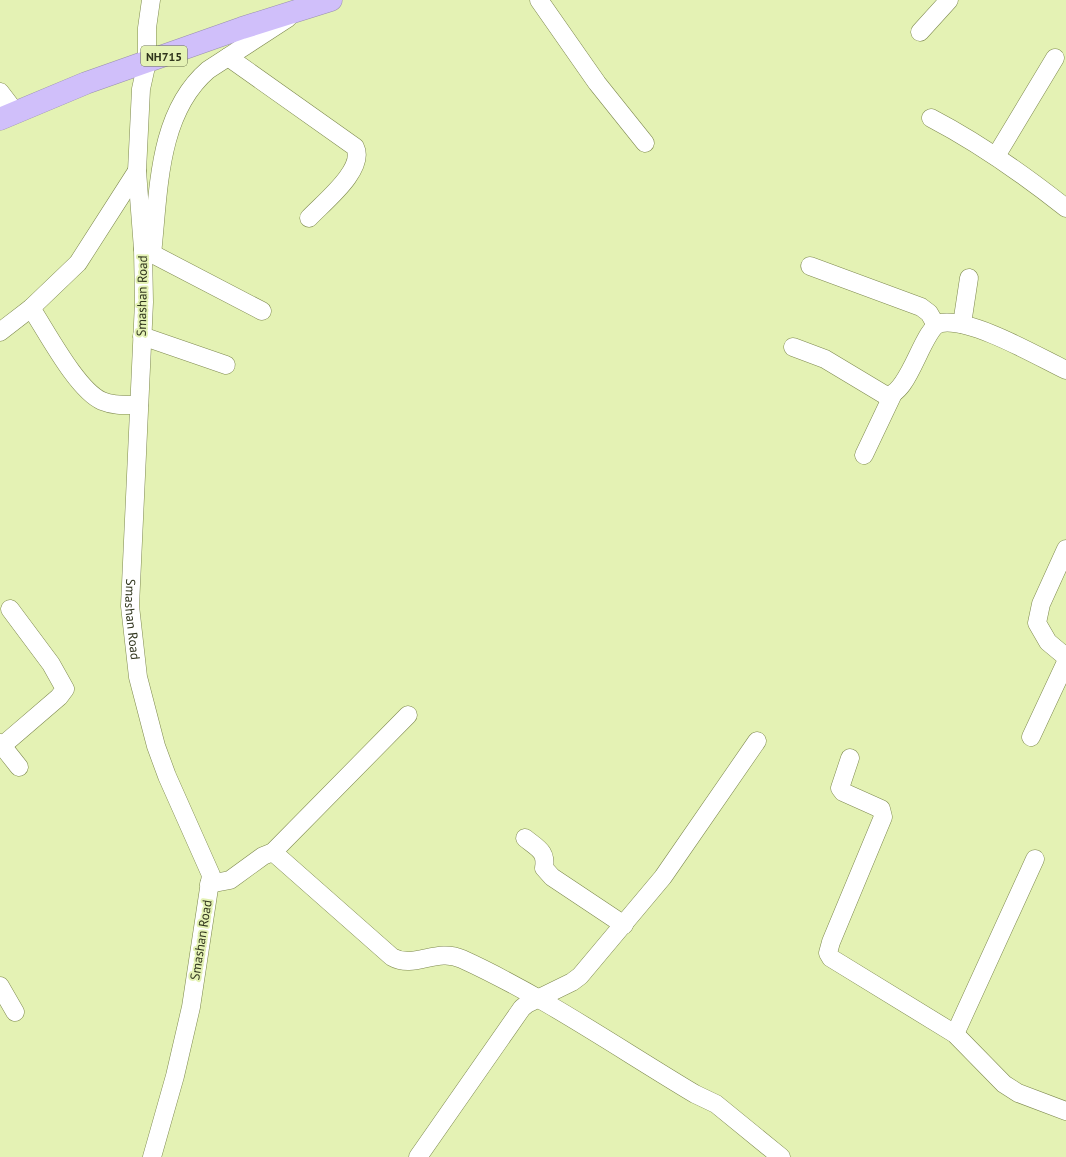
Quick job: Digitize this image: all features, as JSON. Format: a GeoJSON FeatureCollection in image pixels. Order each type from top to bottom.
{"type":"FeatureCollection","features":[{"type":"Feature","properties":{"kind":"highway","name":"NH715"},"geometry":{"type":"LineString","coordinates":[[8,116],[86,83],[242,28],[331,0]]}},
{"type":"Feature","properties":{"kind":"street","name":"Smashan Road"},"geometry":{"type":"LineString","coordinates":[[151,0],[147,62],[141,89],[137,171],[147,251],[130,606],[138,677],[156,746],[167,776],[211,874],[191,1007],[175,1076],[152,1157]]}},
{"type":"Feature","properties":{"kind":"street"},"geometry":{"type":"LineString","coordinates":[[539,0],[596,83],[645,143]]}},
{"type":"Feature","properties":{"kind":"street"},"geometry":{"type":"LineString","coordinates":[[920,32],[949,0]]}},
{"type":"Feature","properties":{"kind":"street"},"geometry":{"type":"LineString","coordinates":[[262,311],[147,251],[171,127],[183,98],[191,87],[208,70],[301,10]]}},
{"type":"Feature","properties":{"kind":"street"},"geometry":{"type":"LineString","coordinates":[[228,57],[355,147],[358,153],[354,168],[344,181],[309,218]]}},
{"type":"Feature","properties":{"kind":"street"},"geometry":{"type":"LineString","coordinates":[[996,156],[1055,58]]}},
{"type":"Feature","properties":{"kind":"street"},"geometry":{"type":"LineString","coordinates":[[0,92],[8,116]]}},
{"type":"Feature","properties":{"kind":"street"},"geometry":{"type":"LineString","coordinates":[[931,118],[960,133],[996,156],[1066,208]]}},
{"type":"Feature","properties":{"kind":"street"},"geometry":{"type":"LineString","coordinates":[[0,332],[31,308],[78,262],[137,171]]}},
{"type":"Feature","properties":{"kind":"street"},"geometry":{"type":"LineString","coordinates":[[810,266],[921,307],[929,313],[936,325]]}},
{"type":"Feature","properties":{"kind":"street"},"geometry":{"type":"LineString","coordinates":[[962,324],[969,278]]}},
{"type":"Feature","properties":{"kind":"street"},"geometry":{"type":"LineString","coordinates":[[31,308],[72,371],[89,392],[101,400],[112,404],[139,405]]}},
{"type":"Feature","properties":{"kind":"street"},"geometry":{"type":"LineString","coordinates":[[864,454],[893,394],[904,381],[929,334],[936,325],[941,323],[962,324],[987,333],[1066,370]]}},
{"type":"Feature","properties":{"kind":"street"},"geometry":{"type":"LineString","coordinates":[[142,336],[226,365]]}},
{"type":"Feature","properties":{"kind":"street"},"geometry":{"type":"LineString","coordinates":[[793,347],[825,359],[885,395],[893,394]]}},
{"type":"Feature","properties":{"kind":"street"},"geometry":{"type":"LineString","coordinates":[[1066,549],[1041,604],[1037,623],[1048,642],[1066,657]]}},
{"type":"Feature","properties":{"kind":"street"},"geometry":{"type":"LineString","coordinates":[[10,609],[51,664],[65,689],[60,697],[1,744],[19,767]]}},
{"type":"Feature","properties":{"kind":"street"},"geometry":{"type":"LineString","coordinates":[[1031,737],[1066,662]]}},
{"type":"Feature","properties":{"kind":"street"},"geometry":{"type":"LineString","coordinates":[[209,884],[230,880],[263,856],[273,852],[408,715]]}},
{"type":"Feature","properties":{"kind":"street"},"geometry":{"type":"LineString","coordinates":[[418,1157],[522,1008],[572,982],[580,976],[624,925],[663,877],[757,740]]}},
{"type":"Feature","properties":{"kind":"street"},"geometry":{"type":"LineString","coordinates":[[850,758],[840,788],[843,792],[881,809],[883,818],[828,953],[831,958],[838,964],[955,1034],[1004,1084],[1013,1090],[1028,1098],[1066,1110]]}},
{"type":"Feature","properties":{"kind":"street"},"geometry":{"type":"LineString","coordinates":[[525,838],[543,852],[546,860],[544,868],[552,877],[624,925]]}},
{"type":"Feature","properties":{"kind":"street"},"geometry":{"type":"LineString","coordinates":[[273,852],[395,959],[406,962],[440,954],[448,954],[460,958],[537,999],[694,1094],[716,1104],[781,1157]]}},
{"type":"Feature","properties":{"kind":"street"},"geometry":{"type":"LineString","coordinates":[[955,1034],[1035,859]]}},
{"type":"Feature","properties":{"kind":"street"},"geometry":{"type":"LineString","coordinates":[[0,986],[15,1012]]}}]}
